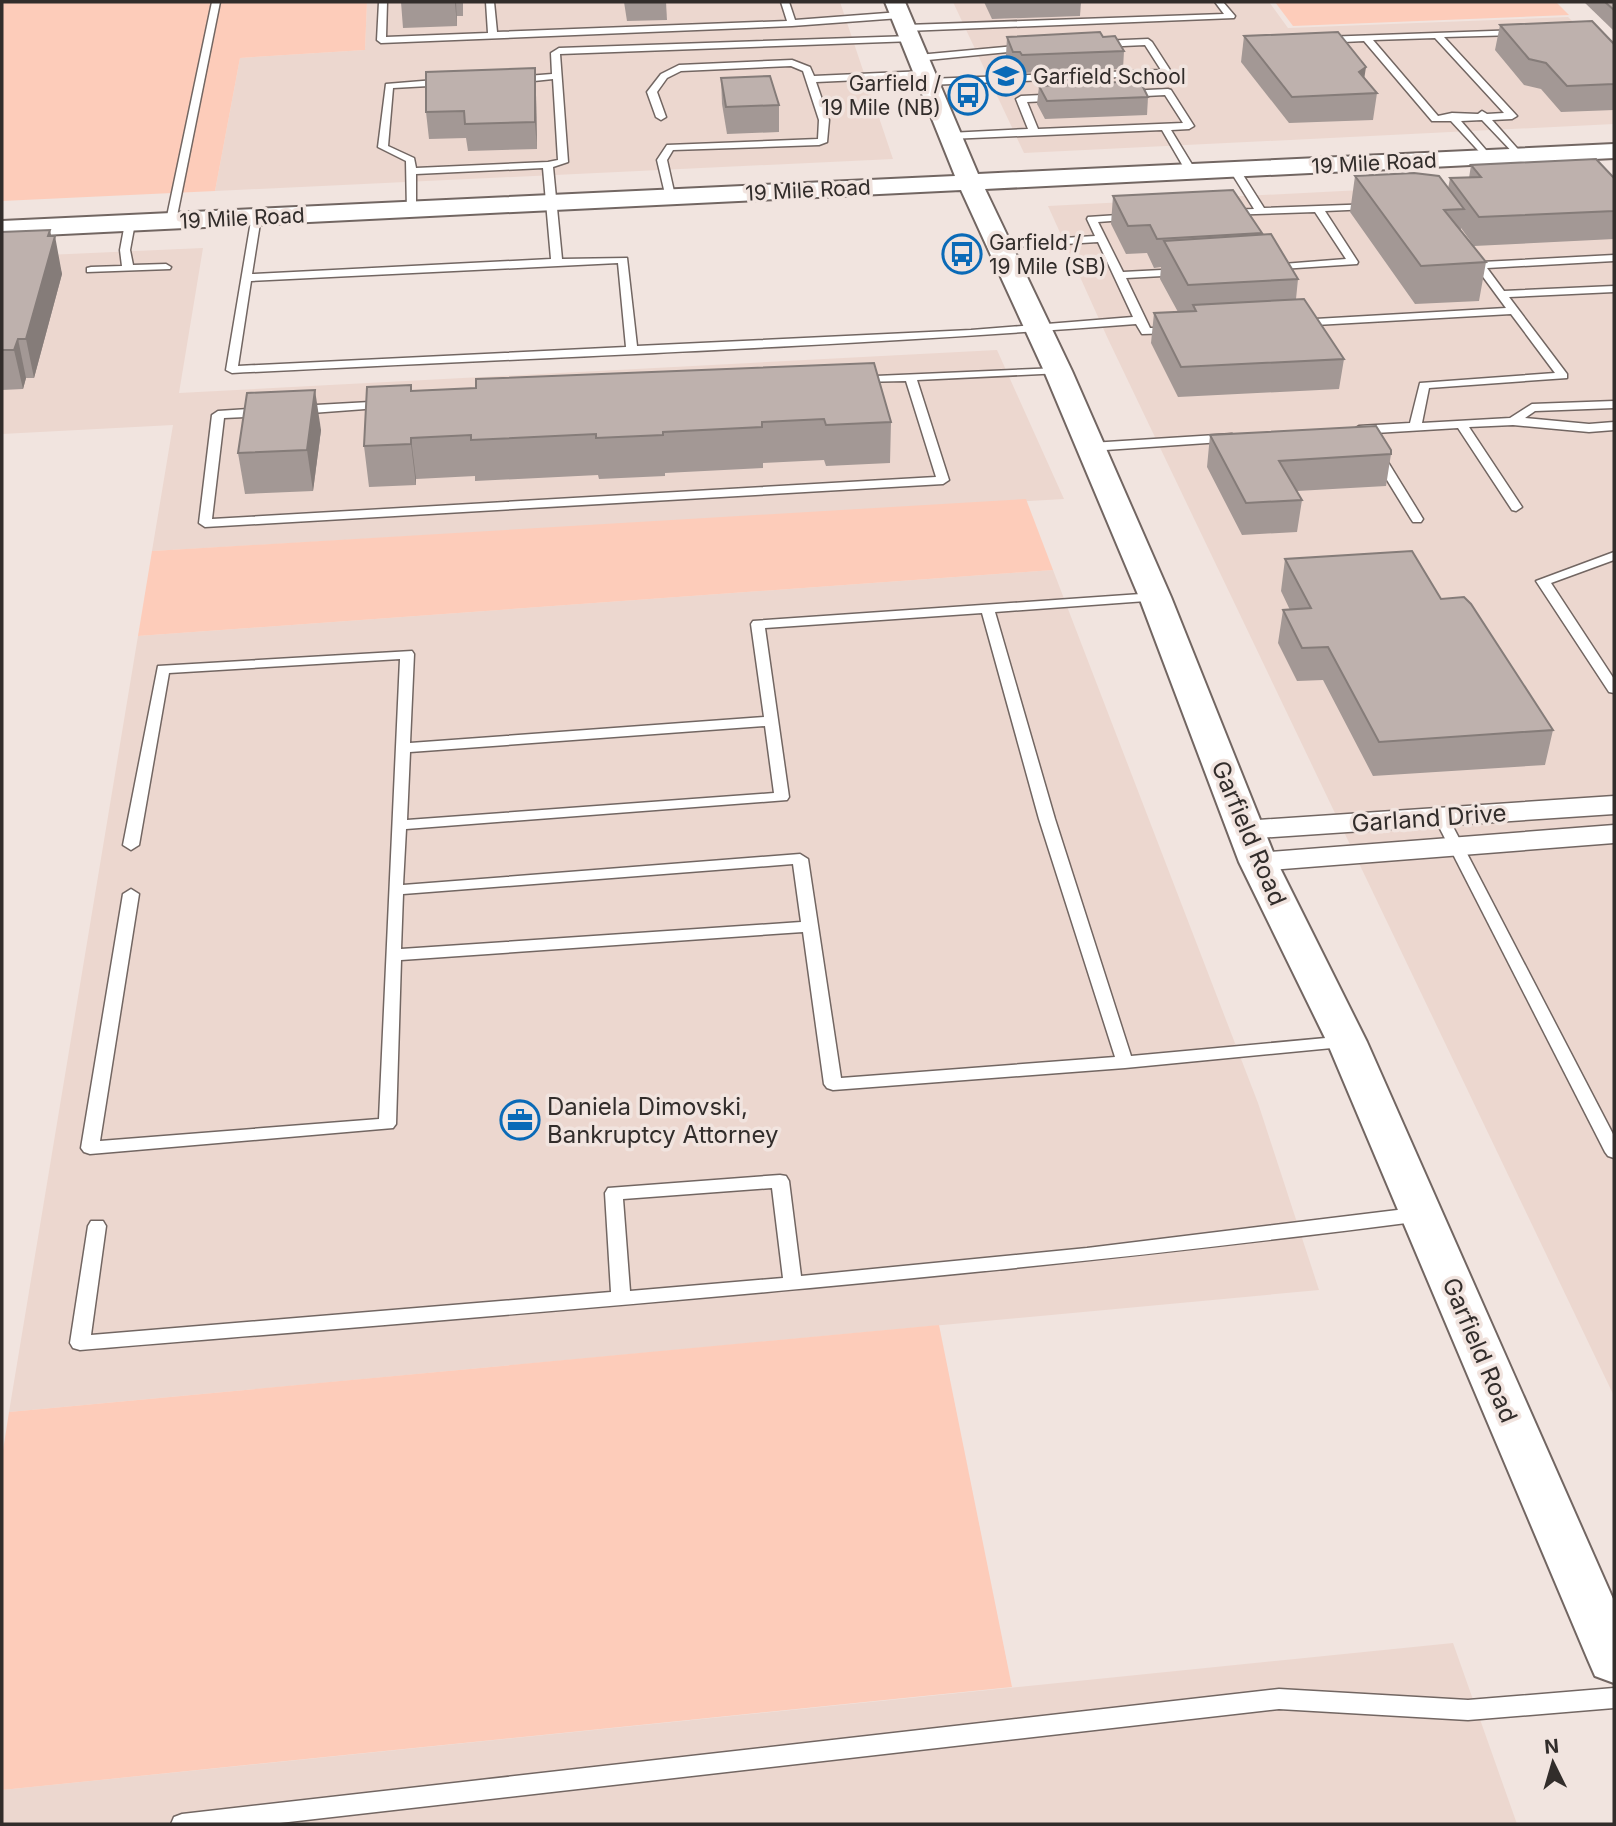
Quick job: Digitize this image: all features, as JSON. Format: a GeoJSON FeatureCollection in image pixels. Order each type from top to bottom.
{"type":"FeatureCollection","features":[{"type":"Feature","properties":{"kind":"main road","name":"Garfield Road"},"geometry":{"type":"LineString","coordinates":[[912,43],[949,136],[1058,371],[1155,597],[1251,846],[1347,1042],[1614,1660]]}},
{"type":"Feature","properties":{"kind":"main road","name":"19 Mile Road"},"geometry":{"type":"LineString","coordinates":[[2,229],[1234,169],[1382,171],[1487,157],[1614,151]]}},
{"type":"Feature","properties":{"kind":"street","name":"Garland Drive"},"geometry":{"type":"LineString","coordinates":[[1251,846],[1441,817],[1614,805]]}},
{"type":"Feature","properties":{"kind":"street","name":"Garland Drive"},"geometry":{"type":"LineString","coordinates":[[1251,846],[1456,846],[1614,834]]}},
{"type":"Feature","properties":{"kind":"lane"},"geometry":{"type":"LineString","coordinates":[[171,221],[216,2]]}},
{"type":"Feature","properties":{"kind":"lane"},"geometry":{"type":"LineString","coordinates":[[383,2],[381,40],[792,23],[912,43],[1167,73],[1148,42],[1096,45]]}},
{"type":"Feature","properties":{"kind":"lane"},"geometry":{"type":"LineString","coordinates":[[490,2],[493,35]]}},
{"type":"Feature","properties":{"kind":"lane"},"geometry":{"type":"LineString","coordinates":[[785,2],[792,23]]}},
{"type":"Feature","properties":{"kind":"lane"},"geometry":{"type":"LineString","coordinates":[[810,79],[912,43],[1231,16],[1219,2]]}},
{"type":"Feature","properties":{"kind":"lane"},"geometry":{"type":"LineString","coordinates":[[1314,40],[1531,32]]}},
{"type":"Feature","properties":{"kind":"lane"},"geometry":{"type":"LineString","coordinates":[[1366,38],[1435,119],[1482,114],[1512,116],[1437,35]]}},
{"type":"Feature","properties":{"kind":"lane"},"geometry":{"type":"LineString","coordinates":[[410,172],[563,162],[555,53],[562,50],[912,43],[1043,47]]}},
{"type":"Feature","properties":{"kind":"lane"},"geometry":{"type":"LineString","coordinates":[[661,117],[652,92],[664,76],[679,68],[802,65],[807,69],[824,120],[824,140],[819,142],[669,143],[662,160],[670,197]]}},
{"type":"Feature","properties":{"kind":"lane"},"geometry":{"type":"LineString","coordinates":[[509,80],[557,76]]}},
{"type":"Feature","properties":{"kind":"lane"},"geometry":{"type":"LineString","coordinates":[[411,209],[411,160],[383,147],[389,86],[457,82]]}},
{"type":"Feature","properties":{"kind":"lane"},"geometry":{"type":"LineString","coordinates":[[949,136],[1189,126],[1168,92],[1021,99],[1034,132]]}},
{"type":"Feature","properties":{"kind":"lane"},"geometry":{"type":"LineString","coordinates":[[1482,114],[1519,156]]}},
{"type":"Feature","properties":{"kind":"lane"},"geometry":{"type":"LineString","coordinates":[[1452,116],[1487,157]]}},
{"type":"Feature","properties":{"kind":"lane"},"geometry":{"type":"LineString","coordinates":[[1165,127],[1191,171]]}},
{"type":"Feature","properties":{"kind":"lane"},"geometry":{"type":"LineString","coordinates":[[548,165],[556,262]]}},
{"type":"Feature","properties":{"kind":"lane"},"geometry":{"type":"LineString","coordinates":[[1234,169],[1261,212]]}},
{"type":"Feature","properties":{"kind":"lane"},"geometry":{"type":"LineString","coordinates":[[1216,214],[1382,205]]}},
{"type":"Feature","properties":{"kind":"lane"},"geometry":{"type":"LineString","coordinates":[[1254,269],[1353,262],[1318,209]]}},
{"type":"Feature","properties":{"kind":"lane"},"geometry":{"type":"LineString","coordinates":[[1147,216],[1092,219],[1146,332],[1187,330]]}},
{"type":"Feature","properties":{"kind":"lane"},"geometry":{"type":"LineString","coordinates":[[256,217],[232,370],[971,333],[1140,320]]}},
{"type":"Feature","properties":{"kind":"lane"},"geometry":{"type":"LineString","coordinates":[[128,268],[125,250],[130,223]]}},
{"type":"Feature","properties":{"kind":"lane"},"geometry":{"type":"LineString","coordinates":[[1000,245],[1102,239]]}},
{"type":"Feature","properties":{"kind":"lane"},"geometry":{"type":"LineString","coordinates":[[1415,427],[1424,385],[1563,376],[1465,245]]}},
{"type":"Feature","properties":{"kind":"lane"},"geometry":{"type":"LineString","coordinates":[[1479,265],[1614,258]]}},
{"type":"Feature","properties":{"kind":"lane"},"geometry":{"type":"LineString","coordinates":[[247,278],[623,260],[632,351]]}},
{"type":"Feature","properties":{"kind":"lane"},"geometry":{"type":"LineString","coordinates":[[91,270],[166,267]]}},
{"type":"Feature","properties":{"kind":"lane"},"geometry":{"type":"LineString","coordinates":[[1120,275],[1187,272]]}},
{"type":"Feature","properties":{"kind":"lane"},"geometry":{"type":"LineString","coordinates":[[1502,294],[1614,289]]}},
{"type":"Feature","properties":{"kind":"lane"},"geometry":{"type":"LineString","coordinates":[[1282,324],[1514,311]]}},
{"type":"Feature","properties":{"kind":"lane"},"geometry":{"type":"LineString","coordinates":[[841,380],[1058,371]]}},
{"type":"Feature","properties":{"kind":"lane"},"geometry":{"type":"LineString","coordinates":[[274,412],[218,415],[205,523],[943,480],[910,376]]}},
{"type":"Feature","properties":{"kind":"lane"},"geometry":{"type":"LineString","coordinates":[[1513,421],[1532,408],[1614,404]]}},
{"type":"Feature","properties":{"kind":"lane"},"geometry":{"type":"LineString","coordinates":[[288,411],[398,405]]}},
{"type":"Feature","properties":{"kind":"lane"},"geometry":{"type":"LineString","coordinates":[[1340,431],[1513,421],[1589,428],[1614,426]]}},
{"type":"Feature","properties":{"kind":"lane"},"geometry":{"type":"LineString","coordinates":[[1461,424],[1516,507]]}},
{"type":"Feature","properties":{"kind":"lane"},"geometry":{"type":"LineString","coordinates":[[1364,430],[1417,519]]}},
{"type":"Feature","properties":{"kind":"lane"},"geometry":{"type":"LineString","coordinates":[[1091,447],[1251,436]]}},
{"type":"Feature","properties":{"kind":"lane"},"geometry":{"type":"LineString","coordinates":[[1614,556],[1543,580],[1614,689]]}},
{"type":"Feature","properties":{"kind":"lane"},"geometry":{"type":"LineString","coordinates":[[399,825],[782,797],[758,624],[1155,597]]}},
{"type":"Feature","properties":{"kind":"lane"},"geometry":{"type":"LineString","coordinates":[[986,608],[1047,819],[1125,1062]]}},
{"type":"Feature","properties":{"kind":"lane"},"geometry":{"type":"LineString","coordinates":[[131,845],[163,669],[407,654],[387,1124],[90,1148],[131,894]]}},
{"type":"Feature","properties":{"kind":"lane"},"geometry":{"type":"LineString","coordinates":[[403,748],[772,721]]}},
{"type":"Feature","properties":{"kind":"lane"},"geometry":{"type":"LineString","coordinates":[[1441,817],[1614,1153]]}},
{"type":"Feature","properties":{"kind":"lane"},"geometry":{"type":"LineString","coordinates":[[395,890],[800,859],[833,1084],[1347,1042]]}},
{"type":"Feature","properties":{"kind":"lane"},"geometry":{"type":"LineString","coordinates":[[393,955],[810,926]]}},
{"type":"Feature","properties":{"kind":"lane"},"geometry":{"type":"LineString","coordinates":[[621,1297],[614,1193],[780,1181],[793,1283]]}},
{"type":"Feature","properties":{"kind":"lane"},"geometry":{"type":"LineString","coordinates":[[97,1226],[80,1343],[793,1283],[1250,1239],[1422,1214]]}},
{"type":"Feature","properties":{"kind":"lane"},"geometry":{"type":"LineString","coordinates":[[182,1824],[1279,1699],[1468,1710],[1614,1698]]}},
{"type":"Feature","properties":{"kind":"shaded area"},"geometry":{"type":"Polygon","coordinates":[[[2,2],[367,2],[365,50],[240,58],[215,191],[2,201],[2,2]]]}},
{"type":"Feature","properties":{"kind":"shaded area"},"geometry":{"type":"Polygon","coordinates":[[[367,2],[840,2],[893,159],[215,191],[240,58],[365,50],[367,2]]]}},
{"type":"Feature","properties":{"kind":"shaded area"},"geometry":{"type":"Polygon","coordinates":[[[953,2],[1269,2],[1288,28],[1568,17],[1614,62],[1614,124],[1024,153],[953,2]]]}},
{"type":"Feature","properties":{"kind":"shaded area"},"geometry":{"type":"Polygon","coordinates":[[[1275,2],[1556,2],[1569,15],[1293,26],[1275,2]]]}},
{"type":"Feature","properties":{"kind":"shaded area"},"geometry":{"type":"Polygon","coordinates":[[[1614,177],[1614,1396],[1108,339],[1048,206],[1614,177]]]}},
{"type":"Feature","properties":{"kind":"shaded area"},"geometry":{"type":"Polygon","coordinates":[[[203,248],[179,393],[997,350],[1064,499],[152,551],[173,425],[2,434],[2,257],[203,248]]]}},
{"type":"Feature","properties":{"kind":"shaded area"},"geometry":{"type":"Polygon","coordinates":[[[1026,499],[1053,570],[138,636],[152,551],[1026,499]]]}},
{"type":"Feature","properties":{"kind":"shaded area"},"geometry":{"type":"Polygon","coordinates":[[[1053,570],[1258,1103],[1319,1290],[9,1412],[138,636],[1053,570]]]}},
{"type":"Feature","properties":{"kind":"shaded area"},"geometry":{"type":"Polygon","coordinates":[[[939,1325],[1012,1687],[2,1790],[2,1457],[9,1412],[939,1325]]]}},
{"type":"Feature","properties":{"kind":"shaded area"},"geometry":{"type":"Polygon","coordinates":[[[1453,1643],[1517,1824],[2,1824],[2,1790],[1453,1643]]]}},
{"type":"Feature","properties":{"kind":"building"},"geometry":{"type":"Polygon","coordinates":[[[1605,2],[1614,2],[1614,10],[1605,2]]]}},
{"type":"Feature","properties":{"kind":"building"},"geometry":{"type":"Polygon","coordinates":[[[1592,21],[1614,44],[1614,84],[1567,86],[1546,63],[1529,59],[1500,25],[1592,21]]]}},
{"type":"Feature","properties":{"kind":"building"},"geometry":{"type":"Polygon","coordinates":[[[1100,32],[1103,37],[1115,36],[1124,51],[1022,55],[1020,52],[1013,52],[1007,37],[1100,32]]]}},
{"type":"Feature","properties":{"kind":"building"},"geometry":{"type":"Polygon","coordinates":[[[1338,32],[1366,67],[1359,72],[1377,93],[1292,97],[1244,36],[1338,32]]]}},
{"type":"Feature","properties":{"kind":"building"},"geometry":{"type":"Polygon","coordinates":[[[535,68],[535,122],[465,124],[464,111],[426,112],[426,72],[535,68]]]}},
{"type":"Feature","properties":{"kind":"building"},"geometry":{"type":"Polygon","coordinates":[[[770,76],[779,105],[726,107],[721,78],[770,76]]]}},
{"type":"Feature","properties":{"kind":"building"},"geometry":{"type":"Polygon","coordinates":[[[1140,81],[1148,97],[1047,101],[1039,86],[1140,81]]]}},
{"type":"Feature","properties":{"kind":"building"},"geometry":{"type":"Polygon","coordinates":[[[1596,159],[1614,178],[1614,211],[1479,217],[1450,178],[1481,177],[1471,165],[1596,159]]]}},
{"type":"Feature","properties":{"kind":"building"},"geometry":{"type":"Polygon","coordinates":[[[1414,173],[1439,176],[1464,209],[1444,210],[1486,262],[1421,266],[1355,176],[1414,173]]]}},
{"type":"Feature","properties":{"kind":"building"},"geometry":{"type":"Polygon","coordinates":[[[1233,190],[1262,233],[1157,239],[1150,225],[1128,226],[1113,196],[1233,190]]]}},
{"type":"Feature","properties":{"kind":"building"},"geometry":{"type":"Polygon","coordinates":[[[50,230],[48,236],[55,236],[26,339],[18,339],[14,350],[2,350],[2,232],[50,230]]]}},
{"type":"Feature","properties":{"kind":"building"},"geometry":{"type":"Polygon","coordinates":[[[1271,234],[1298,279],[1188,285],[1164,241],[1271,234]]]}},
{"type":"Feature","properties":{"kind":"building"},"geometry":{"type":"Polygon","coordinates":[[[1304,299],[1344,359],[1181,367],[1154,313],[1196,311],[1193,305],[1304,299]]]}},
{"type":"Feature","properties":{"kind":"building"},"geometry":{"type":"Polygon","coordinates":[[[874,363],[891,422],[826,425],[824,419],[762,422],[762,427],[596,438],[596,434],[471,440],[471,435],[411,438],[411,444],[364,446],[367,387],[411,385],[411,391],[476,388],[476,379],[874,363]]]}},
{"type":"Feature","properties":{"kind":"building"},"geometry":{"type":"Polygon","coordinates":[[[315,390],[307,450],[238,453],[247,393],[315,390]]]}},
{"type":"Feature","properties":{"kind":"building"},"geometry":{"type":"Polygon","coordinates":[[[1376,426],[1391,454],[1279,461],[1302,500],[1246,503],[1210,435],[1376,426]]]}},
{"type":"Feature","properties":{"kind":"building"},"geometry":{"type":"Polygon","coordinates":[[[1412,551],[1441,599],[1464,597],[1471,604],[1553,730],[1379,742],[1328,647],[1302,648],[1283,610],[1311,608],[1285,559],[1412,551]]]}},
{"type":"Feature","properties":{"kind":"place","name":"Garfield School"},"geometry":{"type":"Point","coordinates":[1006,76]}},
{"type":"Feature","properties":{"kind":"place","name":"Garfield / 19 Mile (NB)"},"geometry":{"type":"Point","coordinates":[968,95]}},
{"type":"Feature","properties":{"kind":"place","name":"Garfield / 19 Mile (SB)"},"geometry":{"type":"Point","coordinates":[962,254]}},
{"type":"Feature","properties":{"kind":"place","name":"Daniela Dimovski, Bankruptcy Attorney"},"geometry":{"type":"Point","coordinates":[520,1120]}}]}
